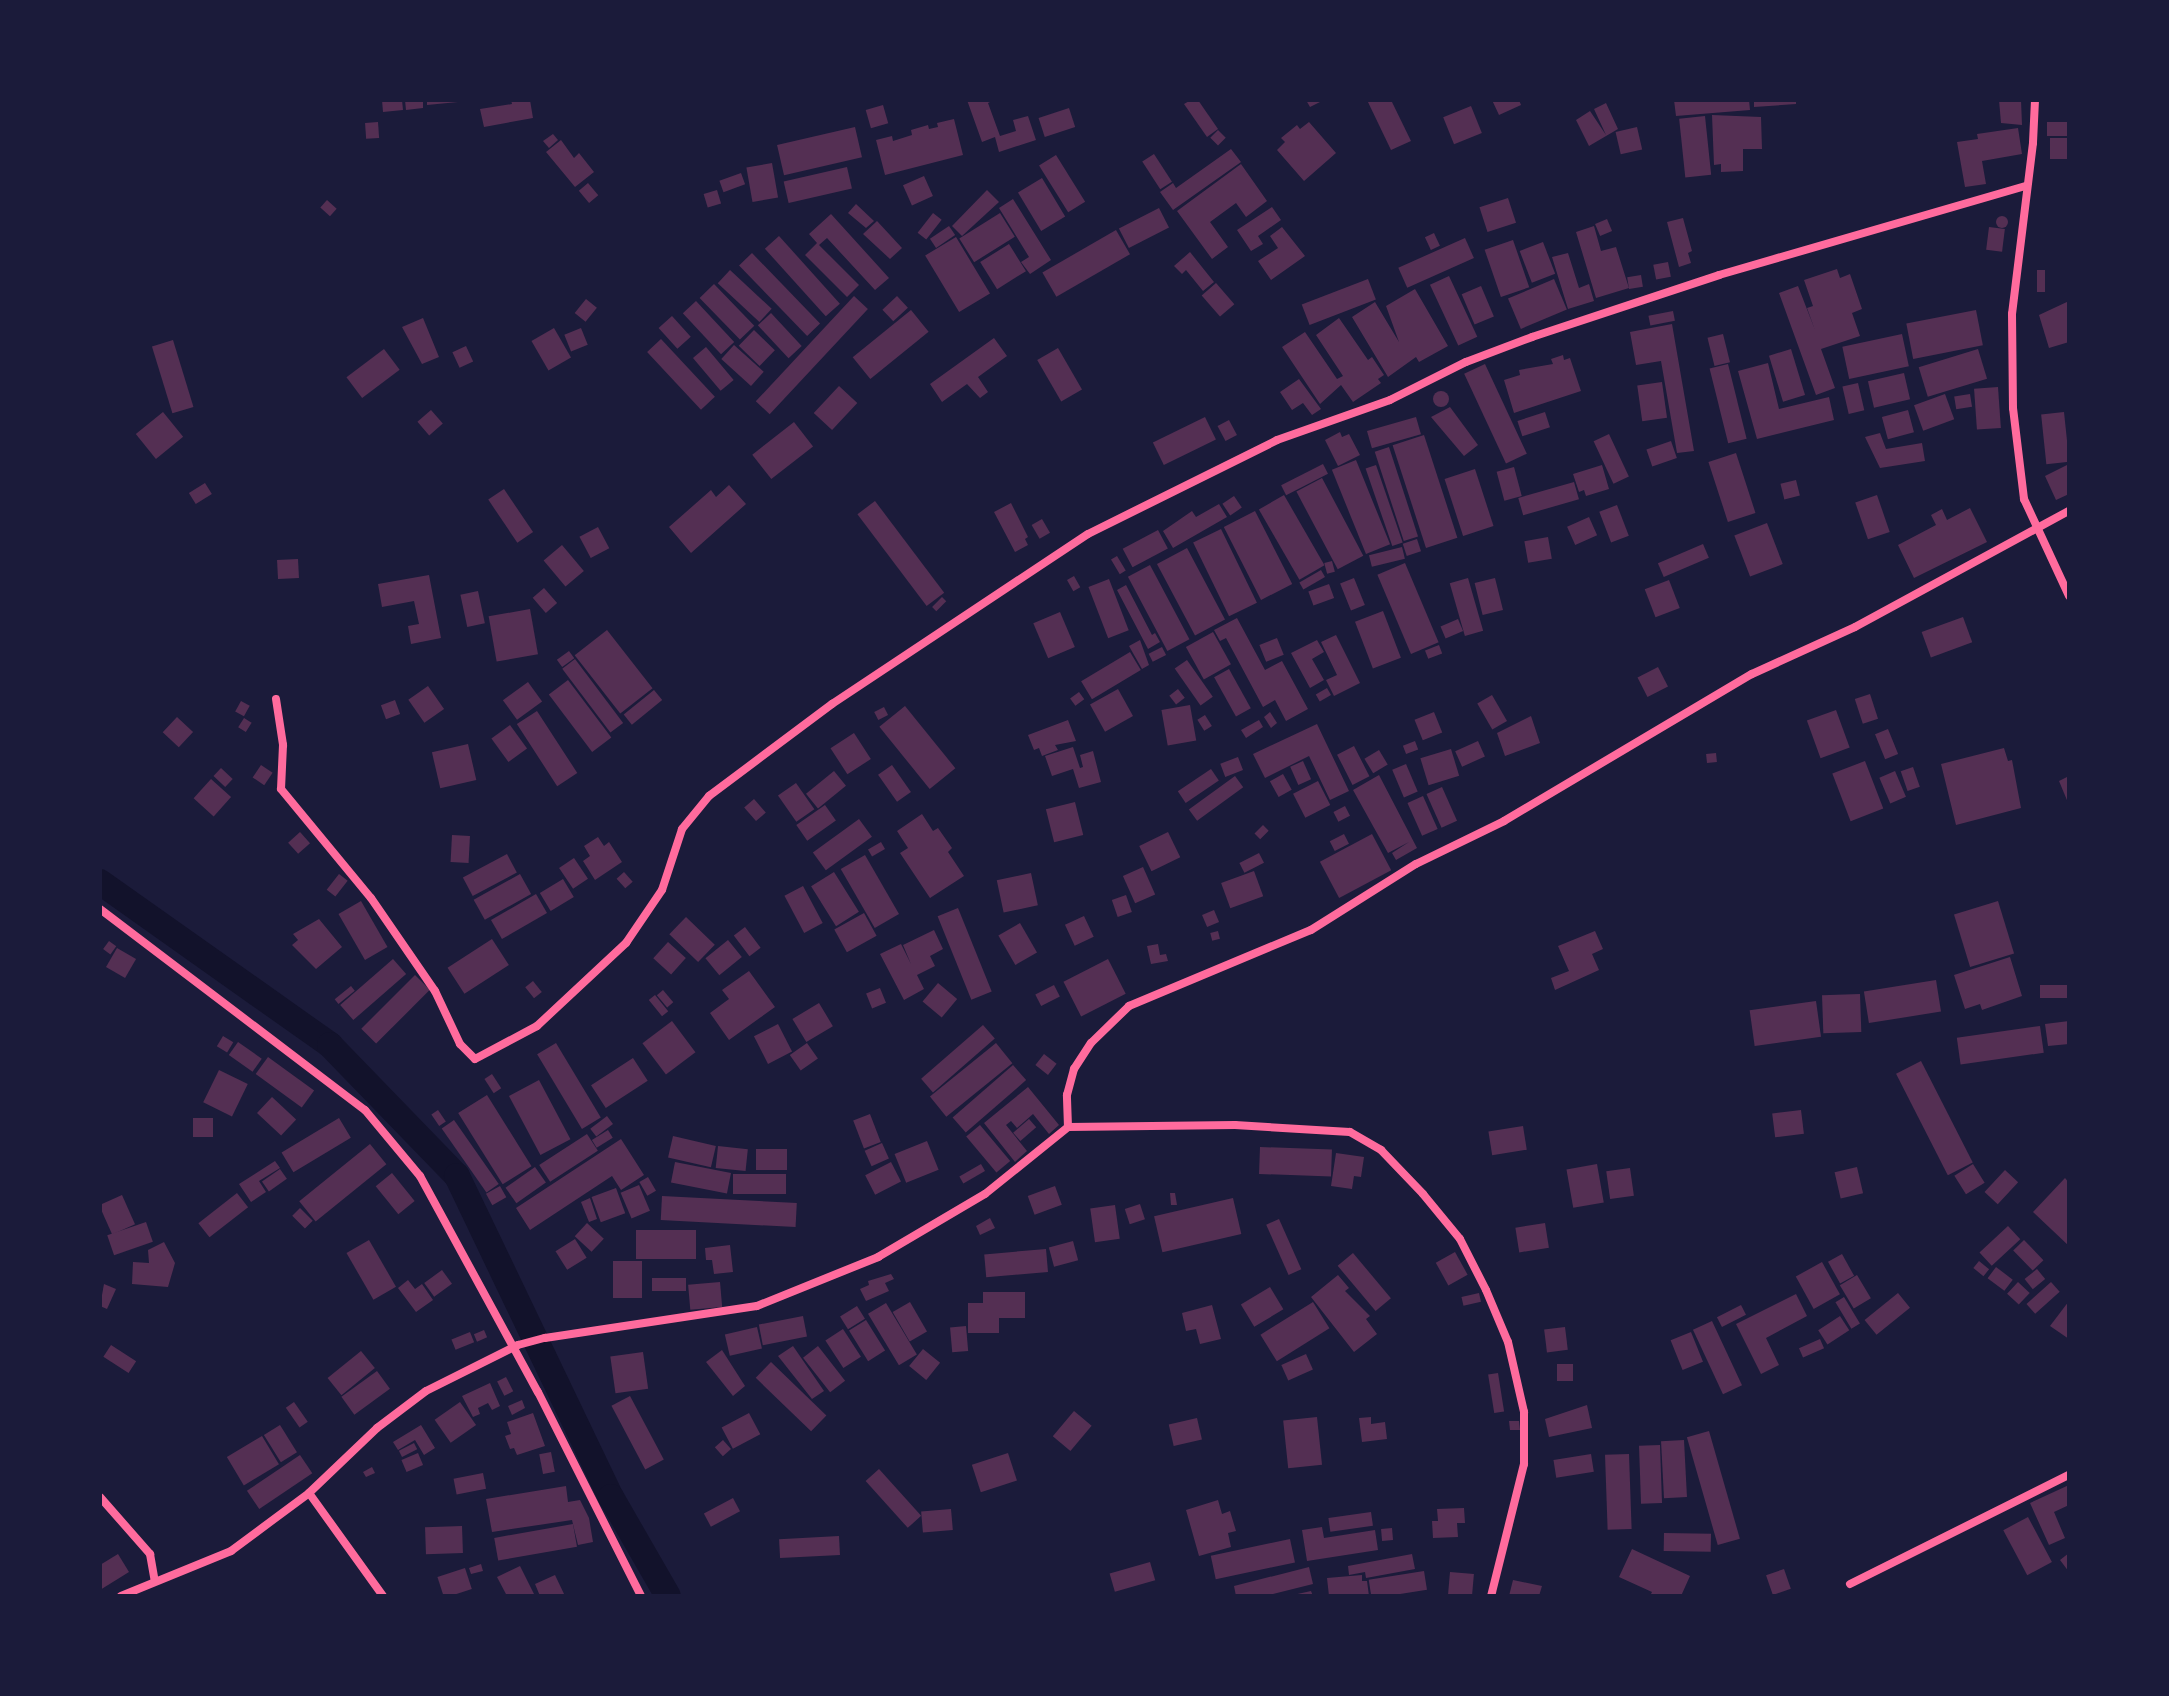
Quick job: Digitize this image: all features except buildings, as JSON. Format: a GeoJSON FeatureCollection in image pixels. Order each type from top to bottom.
{"type":"FeatureCollection","features":[{"type":"Feature","properties":{"kind":"street"},"geometry":{"type":"LineString","coordinates":[[2035,100],[2033,143],[2012,314],[2013,408],[2024,499],[2069,596]]}},
{"type":"Feature","properties":{"kind":"street"},"geometry":{"type":"LineString","coordinates":[[276,699],[283,745],[281,789],[371,898],[435,991],[460,1044],[468,1056],[475,1059],[537,1026],[626,943],[662,890],[682,829],[709,796],[832,704],[1088,534],[1277,440],[1390,400],[1466,362],[1532,337],[1732,271],[2026,186]]}},
{"type":"Feature","properties":{"kind":"street"},"geometry":{"type":"LineString","coordinates":[[1068,1127],[1067,1095],[1074,1069],[1091,1043],[1129,1006],[1311,930],[1416,864],[1504,821],[1752,674],[1855,627],[2069,511]]}},
{"type":"Feature","properties":{"kind":"street"},"geometry":{"type":"LineString","coordinates":[[100,909],[365,1110],[420,1176],[515,1346],[641,1596]]}},
{"type":"Feature","properties":{"kind":"street"},"geometry":{"type":"LineString","coordinates":[[121,1596],[231,1551],[309,1493],[377,1428],[426,1391],[515,1346],[545,1338],[757,1306],[878,1257],[985,1194],[1068,1127],[1235,1125],[1350,1132],[1381,1150],[1460,1239],[1508,1342],[1524,1412],[1524,1464],[1491,1596]]}},
{"type":"Feature","properties":{"kind":"street"},"geometry":{"type":"LineString","coordinates":[[1850,1584],[2069,1475]]}},
{"type":"Feature","properties":{"kind":"street"},"geometry":{"type":"LineString","coordinates":[[309,1493],[383,1596]]}},
{"type":"Feature","properties":{"kind":"street"},"geometry":{"type":"LineString","coordinates":[[100,1497],[150,1554],[155,1581]]}},
{"type":"Feature","properties":{"kind":"waterway"},"geometry":{"type":"LineString","coordinates":[[100,882],[330,1045],[457,1176],[611,1497],[668,1596]]}}]}
